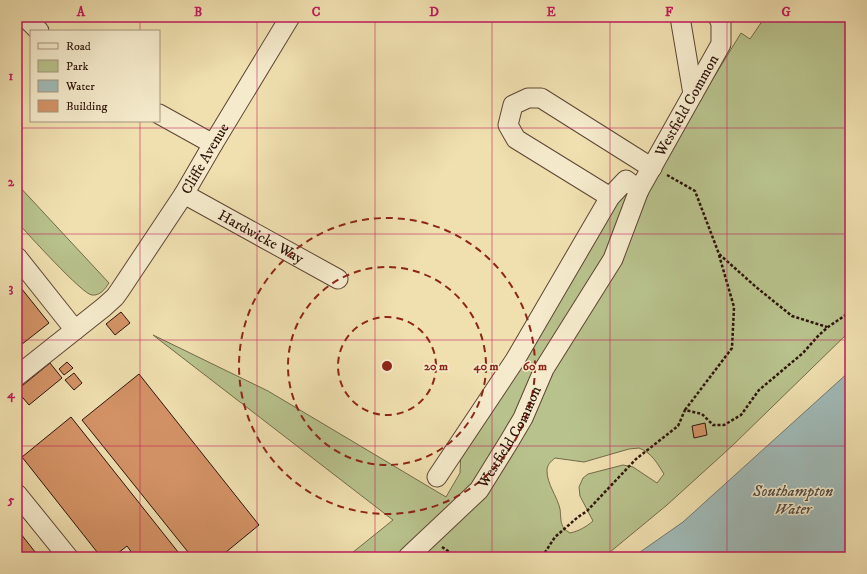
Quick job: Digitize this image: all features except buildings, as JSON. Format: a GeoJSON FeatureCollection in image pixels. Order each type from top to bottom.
{"type":"FeatureCollection","features":[{"type":"Feature","properties":{"kind":"street","name":"Cliffe Avenue"},"geometry":{"type":"LineString","coordinates":[[17,376],[115,297],[184,194],[290,17]]}},
{"type":"Feature","properties":{"kind":"street"},"geometry":{"type":"LineString","coordinates":[[680,17],[693,94]]}},
{"type":"Feature","properties":{"kind":"street","name":"Westfield Common"},"geometry":{"type":"LineString","coordinates":[[408,557],[480,490],[523,418],[544,369],[613,259],[639,190],[721,44],[721,23],[718,17]]}},
{"type":"Feature","properties":{"kind":"street","name":"Westfield Common"},"geometry":{"type":"LineString","coordinates":[[610,197],[516,139],[508,125],[513,105],[528,98],[541,98],[652,168]]}},
{"type":"Feature","properties":{"kind":"street"},"geometry":{"type":"LineString","coordinates":[[160,115],[213,144]]}},
{"type":"Feature","properties":{"kind":"street"},"geometry":{"type":"LineString","coordinates":[[437,478],[515,360],[610,197],[626,180],[639,190]]}},
{"type":"Feature","properties":{"kind":"street","name":"Hardwicke Way"},"geometry":{"type":"LineString","coordinates":[[184,194],[338,280]]}},
{"type":"Feature","properties":{"kind":"street"},"geometry":{"type":"LineString","coordinates":[[17,257],[75,330]]}},
{"type":"Feature","properties":{"kind":"street"},"geometry":{"type":"LineString","coordinates":[[17,494],[68,557]]}},
{"type":"Feature","properties":{"kind":"path"},"geometry":{"type":"LineString","coordinates":[[542,557],[555,537],[578,517],[588,511],[636,459],[678,426],[685,410],[732,348],[734,307],[719,254],[695,190],[652,168]]}},
{"type":"Feature","properties":{"kind":"path"},"geometry":{"type":"LineString","coordinates":[[719,254],[756,287],[792,316],[828,327]]}},
{"type":"Feature","properties":{"kind":"path"},"geometry":{"type":"LineString","coordinates":[[685,410],[702,414],[713,425],[724,425],[741,416],[759,390],[803,353],[828,327],[850,312]]}},
{"type":"Feature","properties":{"kind":"green space"},"geometry":{"type":"Polygon","coordinates":[[[765,17],[850,17],[850,331],[732,446],[667,505],[604,557],[347,557],[393,520],[153,335],[268,391],[446,497],[460,473],[461,448],[618,197],[639,190],[703,95],[741,33],[750,39],[765,17]],[[639,448],[629,449],[584,462],[555,458],[549,464],[547,476],[559,504],[563,527],[570,533],[588,525],[593,521],[580,496],[579,487],[583,478],[588,474],[623,465],[633,467],[657,483],[664,474],[654,459],[644,450],[639,448]]]}},
{"type":"Feature","properties":{"kind":"green space"},"geometry":{"type":"Polygon","coordinates":[[[17,184],[109,283],[102,292],[92,295],[78,285],[55,263],[17,222],[17,184]]]}},
{"type":"Feature","properties":{"kind":"water","name":"Southampton Water"},"geometry":{"type":"Polygon","coordinates":[[[850,371],[850,557],[633,557],[683,522],[850,371]]]}}]}
